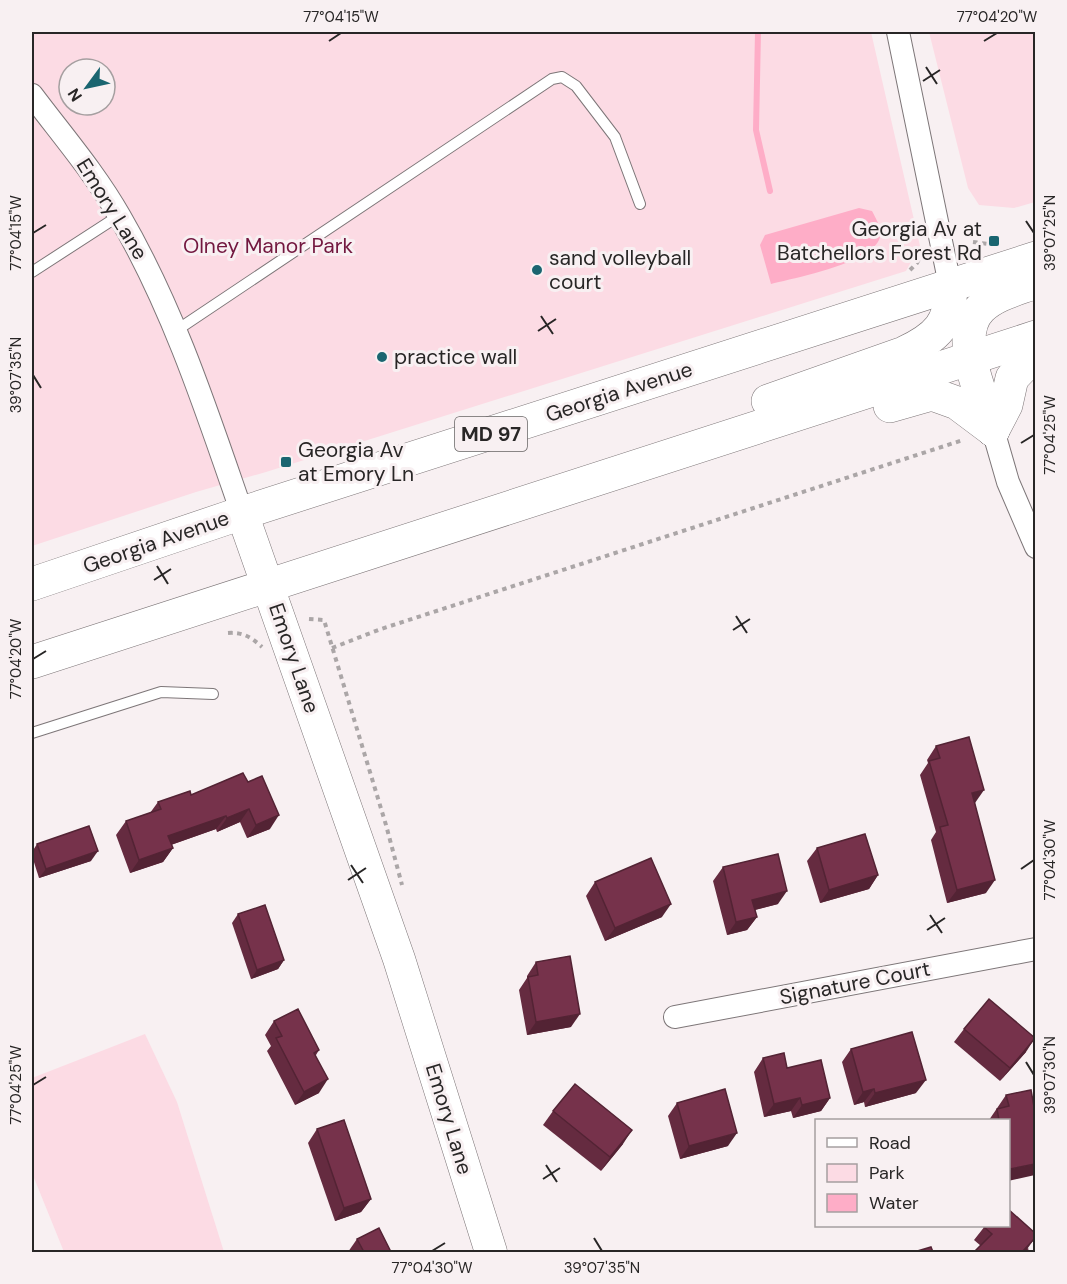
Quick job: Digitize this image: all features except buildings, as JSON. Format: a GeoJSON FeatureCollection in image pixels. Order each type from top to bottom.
{"type":"FeatureCollection","features":[{"type":"Feature","properties":{"kind":"main road","name":"Georgia Avenue"},"geometry":{"type":"LineString","coordinates":[[32,584],[242,513],[1035,258]]}},
{"type":"Feature","properties":{"kind":"main road"},"geometry":{"type":"LineString","coordinates":[[978,435],[967,342],[973,319],[980,309],[991,301],[1035,282]]}},
{"type":"Feature","properties":{"kind":"main road"},"geometry":{"type":"LineString","coordinates":[[673,454],[696,427],[904,353],[924,343],[936,334],[944,323],[949,311],[950,285]]}},
{"type":"Feature","properties":{"kind":"main road"},"geometry":{"type":"LineString","coordinates":[[32,662],[1035,338]]}},
{"type":"Feature","properties":{"kind":"main road"},"geometry":{"type":"LineString","coordinates":[[978,435],[1006,405],[1012,378],[1035,353]]}},
{"type":"Feature","properties":{"kind":"main road"},"geometry":{"type":"LineString","coordinates":[[782,420],[831,418],[874,411],[932,394],[957,403],[978,435]]}},
{"type":"Feature","properties":{"kind":"street"},"geometry":{"type":"LineString","coordinates":[[898,32],[950,285]]}},
{"type":"Feature","properties":{"kind":"street","name":"Emory Lane"},"geometry":{"type":"LineString","coordinates":[[32,95],[120,215],[147,265],[177,330],[399,959],[490,1252]]}},
{"type":"Feature","properties":{"kind":"street"},"geometry":{"type":"LineString","coordinates":[[978,435],[1008,482],[1035,547]]}},
{"type":"Feature","properties":{"kind":"street","name":"Signature Court"},"geometry":{"type":"LineString","coordinates":[[675,1017],[1035,949]]}},
{"type":"Feature","properties":{"kind":"lane"},"geometry":{"type":"LineString","coordinates":[[177,330],[552,79],[562,76],[576,86],[615,137],[640,204]]}},
{"type":"Feature","properties":{"kind":"lane"},"geometry":{"type":"LineString","coordinates":[[32,272],[120,215]]}},
{"type":"Feature","properties":{"kind":"lane"},"geometry":{"type":"LineString","coordinates":[[32,733],[161,692],[213,694]]}},
{"type":"Feature","properties":{"kind":"path"},"geometry":{"type":"LineString","coordinates":[[309,619],[324,620],[332,648],[381,628],[978,435]]}},
{"type":"Feature","properties":{"kind":"path"},"geometry":{"type":"LineString","coordinates":[[228,633],[238,633],[254,640]]}},
{"type":"Feature","properties":{"kind":"green space","name":"Olney Manor Park"},"geometry":{"type":"Polygon","coordinates":[[[32,32],[871,32],[920,246],[906,271],[196,492],[32,546],[32,32]]]}},
{"type":"Feature","properties":{"kind":"green space"},"geometry":{"type":"Polygon","coordinates":[[[929,32],[1035,32],[1035,202],[1014,208],[979,205],[968,188],[929,32]]]}},
{"type":"Feature","properties":{"kind":"green space"},"geometry":{"type":"Polygon","coordinates":[[[145,1034],[177,1102],[224,1252],[64,1252],[32,1173],[32,1078],[145,1034]]]}},
{"type":"Feature","properties":{"kind":"water"},"geometry":{"type":"Polygon","coordinates":[[[859,208],[872,211],[878,224],[880,237],[875,246],[849,262],[771,284],[760,245],[765,235],[859,208]]]}},
{"type":"Feature","properties":{"kind":"waterway"},"geometry":{"type":"LineString","coordinates":[[758,32],[756,130],[770,191]]}},
{"type":"Feature","properties":{"kind":"place","name":"Georgia Av at Batchellors Forest Rd"},"geometry":{"type":"Point","coordinates":[994,241]}},
{"type":"Feature","properties":{"kind":"place","name":"sand volleyball court"},"geometry":{"type":"Point","coordinates":[537,270]}},
{"type":"Feature","properties":{"kind":"place","name":"practice wall"},"geometry":{"type":"Point","coordinates":[382,357]}},
{"type":"Feature","properties":{"kind":"place","name":"Georgia Av at Emory Ln"},"geometry":{"type":"Point","coordinates":[286,462]}}]}
